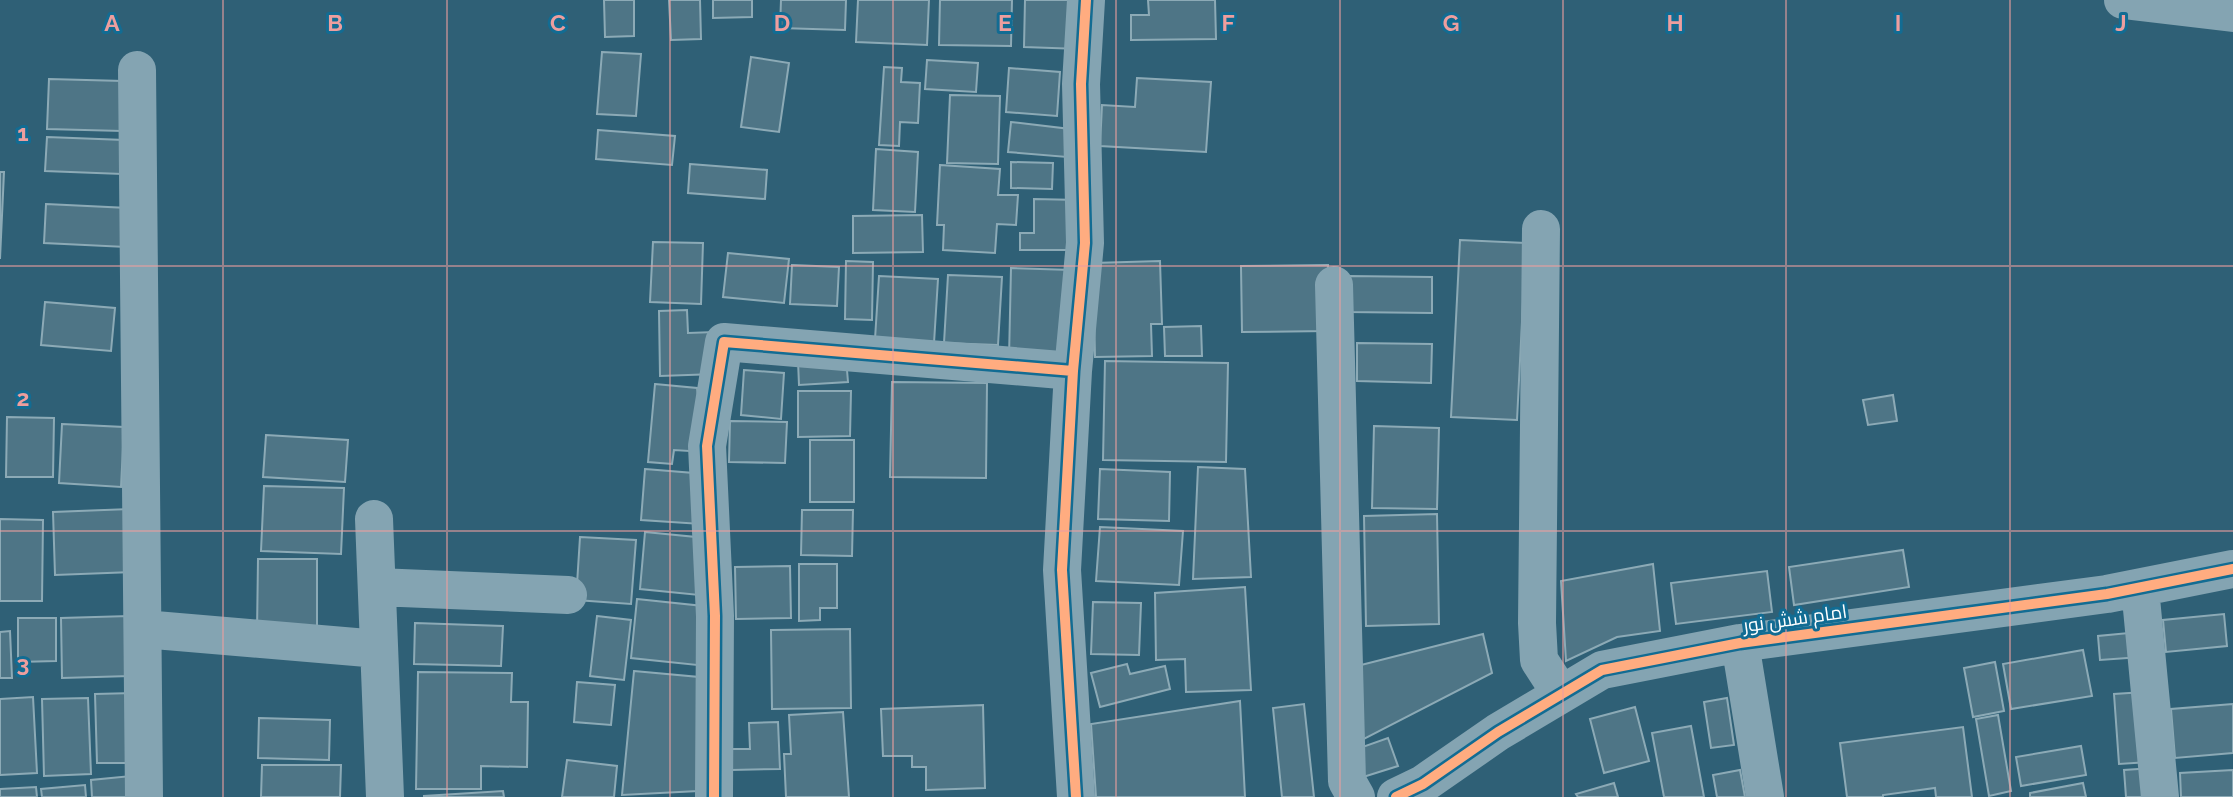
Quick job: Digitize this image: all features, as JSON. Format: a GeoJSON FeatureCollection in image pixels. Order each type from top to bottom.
{"type":"FeatureCollection","features":[{"type":"Feature","properties":{"kind":"street"},"geometry":{"type":"LineString","coordinates":[[1076,797],[1062,570],[1073,371],[1085,243],[1081,84],[1086,0]]}},
{"type":"Feature","properties":{"kind":"street"},"geometry":{"type":"LineString","coordinates":[[2123,0],[2233,13]]}},
{"type":"Feature","properties":{"kind":"street"},"geometry":{"type":"LineString","coordinates":[[137,70],[144,797]]}},
{"type":"Feature","properties":{"kind":"street"},"geometry":{"type":"LineString","coordinates":[[1541,229],[1537,623],[1539,660],[1561,694]]}},
{"type":"Feature","properties":{"kind":"street"},"geometry":{"type":"LineString","coordinates":[[1334,285],[1347,781],[1356,797]]}},
{"type":"Feature","properties":{"kind":"street"},"geometry":{"type":"LineString","coordinates":[[713,797],[715,616],[707,446],[724,342],[1073,371]]}},
{"type":"Feature","properties":{"kind":"street"},"geometry":{"type":"LineString","coordinates":[[374,519],[385,797]]}},
{"type":"Feature","properties":{"kind":"street","name":"امام شش نور"},"geometry":{"type":"LineString","coordinates":[[1396,797],[1423,784],[1498,732],[1602,670],[1740,643],[2140,588],[2233,569]]}},
{"type":"Feature","properties":{"kind":"street"},"geometry":{"type":"LineString","coordinates":[[377,587],[568,595]]}},
{"type":"Feature","properties":{"kind":"street"},"geometry":{"type":"LineString","coordinates":[[2140,588],[2160,797]]}},
{"type":"Feature","properties":{"kind":"street"},"geometry":{"type":"LineString","coordinates":[[143,629],[379,649]]}},
{"type":"Feature","properties":{"kind":"street"},"geometry":{"type":"LineString","coordinates":[[1740,643],[1765,797]]}},
{"type":"Feature","properties":{"kind":"building"},"geometry":{"type":"Polygon","coordinates":[[[604,0],[634,0],[634,36],[605,37],[604,0]]]}},
{"type":"Feature","properties":{"kind":"building"},"geometry":{"type":"Polygon","coordinates":[[[669,0],[700,0],[701,39],[671,40],[669,0]]]}},
{"type":"Feature","properties":{"kind":"building"},"geometry":{"type":"Polygon","coordinates":[[[713,0],[752,0],[752,17],[713,18],[713,0]]]}},
{"type":"Feature","properties":{"kind":"building"},"geometry":{"type":"Polygon","coordinates":[[[781,0],[846,0],[845,30],[780,28],[781,0]]]}},
{"type":"Feature","properties":{"kind":"building"},"geometry":{"type":"Polygon","coordinates":[[[858,0],[929,0],[927,45],[856,42],[858,0]]]}},
{"type":"Feature","properties":{"kind":"building"},"geometry":{"type":"Polygon","coordinates":[[[940,0],[1012,0],[1011,46],[939,45],[940,0]]]}},
{"type":"Feature","properties":{"kind":"building"},"geometry":{"type":"Polygon","coordinates":[[[1025,0],[1082,0],[1080,49],[1024,47],[1025,0]]]}},
{"type":"Feature","properties":{"kind":"building"},"geometry":{"type":"Polygon","coordinates":[[[1148,0],[1215,0],[1216,39],[1131,40],[1131,15],[1149,15],[1148,0]]]}},
{"type":"Feature","properties":{"kind":"building"},"geometry":{"type":"Polygon","coordinates":[[[602,52],[641,54],[636,116],[597,114],[602,52]]]}},
{"type":"Feature","properties":{"kind":"building"},"geometry":{"type":"Polygon","coordinates":[[[751,57],[789,63],[779,132],[741,127],[751,57]]]}},
{"type":"Feature","properties":{"kind":"building"},"geometry":{"type":"Polygon","coordinates":[[[927,60],[978,63],[976,92],[925,89],[927,60]]]}},
{"type":"Feature","properties":{"kind":"building"},"geometry":{"type":"Polygon","coordinates":[[[884,67],[902,68],[901,82],[920,83],[918,123],[900,122],[899,146],[879,145],[884,67]]]}},
{"type":"Feature","properties":{"kind":"building"},"geometry":{"type":"Polygon","coordinates":[[[1009,68],[1060,72],[1057,116],[1006,112],[1009,68]]]}},
{"type":"Feature","properties":{"kind":"building"},"geometry":{"type":"Polygon","coordinates":[[[1137,78],[1211,82],[1206,152],[1100,146],[1102,105],[1135,107],[1137,78]]]}},
{"type":"Feature","properties":{"kind":"building"},"geometry":{"type":"Polygon","coordinates":[[[49,79],[123,81],[122,131],[47,129],[49,79]]]}},
{"type":"Feature","properties":{"kind":"building"},"geometry":{"type":"Polygon","coordinates":[[[950,95],[1000,96],[998,164],[947,163],[950,95]]]}},
{"type":"Feature","properties":{"kind":"building"},"geometry":{"type":"Polygon","coordinates":[[[1011,122],[1070,129],[1067,157],[1008,152],[1011,122]]]}},
{"type":"Feature","properties":{"kind":"building"},"geometry":{"type":"Polygon","coordinates":[[[598,130],[675,136],[672,165],[596,159],[598,130]]]}},
{"type":"Feature","properties":{"kind":"building"},"geometry":{"type":"Polygon","coordinates":[[[47,137],[124,140],[122,174],[45,171],[47,137]]]}},
{"type":"Feature","properties":{"kind":"building"},"geometry":{"type":"Polygon","coordinates":[[[876,149],[918,152],[915,212],[873,210],[876,149]]]}},
{"type":"Feature","properties":{"kind":"building"},"geometry":{"type":"Polygon","coordinates":[[[1011,162],[1053,163],[1052,189],[1011,188],[1011,162]]]}},
{"type":"Feature","properties":{"kind":"building"},"geometry":{"type":"Polygon","coordinates":[[[690,164],[767,170],[765,199],[688,193],[690,164]]]}},
{"type":"Feature","properties":{"kind":"building"},"geometry":{"type":"Polygon","coordinates":[[[940,165],[1000,169],[998,195],[1018,195],[1016,225],[997,224],[995,253],[943,250],[944,225],[937,225],[940,165]]]}},
{"type":"Feature","properties":{"kind":"building"},"geometry":{"type":"Polygon","coordinates":[[[0,172],[4,172],[0,259],[0,172]]]}},
{"type":"Feature","properties":{"kind":"building"},"geometry":{"type":"Polygon","coordinates":[[[1034,199],[1079,200],[1079,250],[1020,250],[1020,233],[1034,233],[1034,199]]]}},
{"type":"Feature","properties":{"kind":"building"},"geometry":{"type":"Polygon","coordinates":[[[46,204],[128,208],[126,247],[44,243],[46,204]]]}},
{"type":"Feature","properties":{"kind":"building"},"geometry":{"type":"Polygon","coordinates":[[[922,215],[923,252],[853,253],[853,216],[922,215]]]}},
{"type":"Feature","properties":{"kind":"building"},"geometry":{"type":"Polygon","coordinates":[[[1460,240],[1526,243],[1517,420],[1451,417],[1460,240]]]}},
{"type":"Feature","properties":{"kind":"building"},"geometry":{"type":"Polygon","coordinates":[[[653,242],[703,243],[701,304],[650,302],[653,242]]]}},
{"type":"Feature","properties":{"kind":"building"},"geometry":{"type":"Polygon","coordinates":[[[728,253],[789,259],[784,303],[723,297],[728,253]]]}},
{"type":"Feature","properties":{"kind":"building"},"geometry":{"type":"Polygon","coordinates":[[[846,261],[873,262],[872,320],[845,319],[846,261]]]}},
{"type":"Feature","properties":{"kind":"building"},"geometry":{"type":"Polygon","coordinates":[[[1160,261],[1162,324],[1151,324],[1152,356],[1095,357],[1093,263],[1160,261]]]}},
{"type":"Feature","properties":{"kind":"building"},"geometry":{"type":"Polygon","coordinates":[[[792,265],[839,267],[837,306],[790,304],[792,265]]]}},
{"type":"Feature","properties":{"kind":"building"},"geometry":{"type":"Polygon","coordinates":[[[1328,265],[1328,331],[1242,332],[1241,266],[1328,265]]]}},
{"type":"Feature","properties":{"kind":"building"},"geometry":{"type":"Polygon","coordinates":[[[1011,268],[1072,270],[1070,360],[1009,358],[1011,268]]]}},
{"type":"Feature","properties":{"kind":"building"},"geometry":{"type":"Polygon","coordinates":[[[948,275],[1002,277],[998,345],[944,343],[948,275]]]}},
{"type":"Feature","properties":{"kind":"building"},"geometry":{"type":"Polygon","coordinates":[[[879,276],[938,279],[934,343],[875,339],[879,276]]]}},
{"type":"Feature","properties":{"kind":"building"},"geometry":{"type":"Polygon","coordinates":[[[1348,276],[1432,277],[1432,313],[1347,312],[1348,276]]]}},
{"type":"Feature","properties":{"kind":"building"},"geometry":{"type":"Polygon","coordinates":[[[45,302],[115,308],[111,351],[41,345],[45,302]]]}},
{"type":"Feature","properties":{"kind":"building"},"geometry":{"type":"Polygon","coordinates":[[[687,310],[688,333],[715,332],[716,374],[660,376],[659,311],[687,310]]]}},
{"type":"Feature","properties":{"kind":"building"},"geometry":{"type":"Polygon","coordinates":[[[1201,326],[1202,356],[1165,356],[1164,327],[1201,326]]]}},
{"type":"Feature","properties":{"kind":"building"},"geometry":{"type":"Polygon","coordinates":[[[1357,343],[1432,344],[1431,383],[1357,381],[1357,343]]]}},
{"type":"Feature","properties":{"kind":"building"},"geometry":{"type":"Polygon","coordinates":[[[846,358],[848,382],[799,385],[798,361],[846,358]]]}},
{"type":"Feature","properties":{"kind":"building"},"geometry":{"type":"Polygon","coordinates":[[[1105,361],[1228,363],[1226,462],[1103,460],[1105,361]]]}},
{"type":"Feature","properties":{"kind":"building"},"geometry":{"type":"Polygon","coordinates":[[[744,370],[784,373],[781,419],[741,415],[744,370]]]}},
{"type":"Feature","properties":{"kind":"building"},"geometry":{"type":"Polygon","coordinates":[[[892,382],[987,383],[986,478],[890,477],[892,382]]]}},
{"type":"Feature","properties":{"kind":"building"},"geometry":{"type":"Polygon","coordinates":[[[655,384],[697,388],[705,452],[674,450],[672,464],[648,462],[655,384]]]}},
{"type":"Feature","properties":{"kind":"building"},"geometry":{"type":"Polygon","coordinates":[[[798,391],[851,391],[850,436],[798,437],[798,391]]]}},
{"type":"Feature","properties":{"kind":"building"},"geometry":{"type":"Polygon","coordinates":[[[1893,395],[1897,421],[1868,425],[1863,400],[1893,395]]]}},
{"type":"Feature","properties":{"kind":"building"},"geometry":{"type":"Polygon","coordinates":[[[7,417],[54,418],[53,477],[6,477],[7,417]]]}},
{"type":"Feature","properties":{"kind":"building"},"geometry":{"type":"Polygon","coordinates":[[[730,421],[787,422],[785,463],[729,462],[730,421]]]}},
{"type":"Feature","properties":{"kind":"building"},"geometry":{"type":"Polygon","coordinates":[[[62,424],[124,427],[121,487],[59,483],[62,424]]]}},
{"type":"Feature","properties":{"kind":"building"},"geometry":{"type":"Polygon","coordinates":[[[1374,426],[1439,428],[1437,509],[1372,508],[1374,426]]]}},
{"type":"Feature","properties":{"kind":"building"},"geometry":{"type":"Polygon","coordinates":[[[266,435],[348,440],[345,482],[263,477],[266,435]]]}},
{"type":"Feature","properties":{"kind":"building"},"geometry":{"type":"Polygon","coordinates":[[[810,440],[854,440],[854,502],[810,502],[810,440]]]}},
{"type":"Feature","properties":{"kind":"building"},"geometry":{"type":"Polygon","coordinates":[[[1198,467],[1245,469],[1251,577],[1193,579],[1198,467]]]}},
{"type":"Feature","properties":{"kind":"building"},"geometry":{"type":"Polygon","coordinates":[[[645,469],[706,474],[701,524],[641,520],[645,469]]]}},
{"type":"Feature","properties":{"kind":"building"},"geometry":{"type":"Polygon","coordinates":[[[1100,469],[1170,472],[1169,521],[1098,519],[1100,469]]]}},
{"type":"Feature","properties":{"kind":"building"},"geometry":{"type":"Polygon","coordinates":[[[264,486],[344,488],[341,554],[261,551],[264,486]]]}},
{"type":"Feature","properties":{"kind":"building"},"geometry":{"type":"Polygon","coordinates":[[[130,509],[133,572],[55,575],[53,512],[130,509]]]}},
{"type":"Feature","properties":{"kind":"building"},"geometry":{"type":"Polygon","coordinates":[[[802,510],[853,510],[852,556],[801,555],[802,510]]]}},
{"type":"Feature","properties":{"kind":"building"},"geometry":{"type":"Polygon","coordinates":[[[1437,514],[1439,624],[1366,626],[1364,516],[1437,514]]]}},
{"type":"Feature","properties":{"kind":"building"},"geometry":{"type":"Polygon","coordinates":[[[0,519],[43,520],[42,601],[0,601],[0,519]]]}},
{"type":"Feature","properties":{"kind":"building"},"geometry":{"type":"Polygon","coordinates":[[[1100,527],[1183,531],[1179,585],[1096,581],[1100,527]]]}},
{"type":"Feature","properties":{"kind":"building"},"geometry":{"type":"Polygon","coordinates":[[[645,532],[706,538],[699,595],[640,589],[645,532]]]}},
{"type":"Feature","properties":{"kind":"building"},"geometry":{"type":"Polygon","coordinates":[[[580,537],[636,540],[631,604],[576,600],[580,537]]]}},
{"type":"Feature","properties":{"kind":"building"},"geometry":{"type":"Polygon","coordinates":[[[1903,550],[1909,587],[1794,605],[1789,567],[1903,550]]]}},
{"type":"Feature","properties":{"kind":"building"},"geometry":{"type":"Polygon","coordinates":[[[258,559],[317,559],[317,632],[257,632],[258,559]]]}},
{"type":"Feature","properties":{"kind":"building"},"geometry":{"type":"Polygon","coordinates":[[[799,564],[837,564],[837,608],[820,608],[820,620],[799,621],[799,564]]]}},
{"type":"Feature","properties":{"kind":"building"},"geometry":{"type":"Polygon","coordinates":[[[1653,564],[1660,631],[1617,637],[1566,661],[1561,581],[1653,564]]]}},
{"type":"Feature","properties":{"kind":"building"},"geometry":{"type":"Polygon","coordinates":[[[790,566],[791,618],[736,619],[735,567],[790,566]]]}},
{"type":"Feature","properties":{"kind":"building"},"geometry":{"type":"Polygon","coordinates":[[[1767,571],[1772,612],[1676,624],[1671,583],[1767,571]]]}},
{"type":"Feature","properties":{"kind":"building"},"geometry":{"type":"Polygon","coordinates":[[[1245,587],[1251,690],[1186,692],[1185,659],[1156,660],[1155,593],[1245,587]]]}},
{"type":"Feature","properties":{"kind":"building"},"geometry":{"type":"Polygon","coordinates":[[[637,599],[703,606],[697,665],[631,658],[637,599]]]}},
{"type":"Feature","properties":{"kind":"building"},"geometry":{"type":"Polygon","coordinates":[[[1093,602],[1141,603],[1139,655],[1091,654],[1093,602]]]}},
{"type":"Feature","properties":{"kind":"building"},"geometry":{"type":"Polygon","coordinates":[[[2224,614],[2227,646],[2166,652],[2163,620],[2224,614]]]}},
{"type":"Feature","properties":{"kind":"building"},"geometry":{"type":"Polygon","coordinates":[[[129,616],[130,676],[62,678],[61,618],[129,616]]]}},
{"type":"Feature","properties":{"kind":"building"},"geometry":{"type":"Polygon","coordinates":[[[597,616],[631,620],[624,680],[590,676],[597,616]]]}},
{"type":"Feature","properties":{"kind":"building"},"geometry":{"type":"Polygon","coordinates":[[[18,618],[56,618],[56,661],[18,662],[18,618]]]}},
{"type":"Feature","properties":{"kind":"building"},"geometry":{"type":"Polygon","coordinates":[[[415,623],[503,626],[501,666],[414,664],[415,623]]]}},
{"type":"Feature","properties":{"kind":"building"},"geometry":{"type":"Polygon","coordinates":[[[850,629],[851,708],[772,709],[771,630],[850,629]]]}},
{"type":"Feature","properties":{"kind":"building"},"geometry":{"type":"Polygon","coordinates":[[[10,631],[12,678],[0,678],[0,632],[10,631]]]}},
{"type":"Feature","properties":{"kind":"building"},"geometry":{"type":"Polygon","coordinates":[[[2139,632],[2141,657],[2100,660],[2098,636],[2139,632]]]}},
{"type":"Feature","properties":{"kind":"building"},"geometry":{"type":"Polygon","coordinates":[[[1483,634],[1492,673],[1360,741],[1357,666],[1483,634]]]}},
{"type":"Feature","properties":{"kind":"building"},"geometry":{"type":"Polygon","coordinates":[[[2083,650],[2092,696],[2011,709],[2003,664],[2083,650]]]}},
{"type":"Feature","properties":{"kind":"building"},"geometry":{"type":"Polygon","coordinates":[[[1995,662],[2004,711],[1973,717],[1964,668],[1995,662]]]}},
{"type":"Feature","properties":{"kind":"building"},"geometry":{"type":"Polygon","coordinates":[[[1127,664],[1130,674],[1165,666],[1170,689],[1100,707],[1091,673],[1127,664]]]}},
{"type":"Feature","properties":{"kind":"building"},"geometry":{"type":"Polygon","coordinates":[[[634,671],[699,677],[698,791],[622,795],[634,671]]]}},
{"type":"Feature","properties":{"kind":"building"},"geometry":{"type":"Polygon","coordinates":[[[418,672],[512,673],[511,702],[528,702],[527,767],[481,766],[481,789],[416,789],[418,672]]]}},
{"type":"Feature","properties":{"kind":"building"},"geometry":{"type":"Polygon","coordinates":[[[577,682],[615,685],[611,725],[574,722],[577,682]]]}},
{"type":"Feature","properties":{"kind":"building"},"geometry":{"type":"Polygon","coordinates":[[[2144,692],[2149,762],[2119,764],[2114,694],[2144,692]]]}},
{"type":"Feature","properties":{"kind":"building"},"geometry":{"type":"Polygon","coordinates":[[[134,693],[136,763],[97,763],[95,694],[134,693]]]}},
{"type":"Feature","properties":{"kind":"building"},"geometry":{"type":"Polygon","coordinates":[[[33,697],[37,773],[0,775],[0,699],[33,697]]]}},
{"type":"Feature","properties":{"kind":"building"},"geometry":{"type":"Polygon","coordinates":[[[88,698],[91,774],[44,776],[42,699],[88,698]]]}},
{"type":"Feature","properties":{"kind":"building"},"geometry":{"type":"Polygon","coordinates":[[[1727,698],[1734,745],[1711,748],[1704,702],[1727,698]]]}},
{"type":"Feature","properties":{"kind":"building"},"geometry":{"type":"Polygon","coordinates":[[[1240,701],[1245,797],[1096,797],[1091,724],[1240,701]]]}},
{"type":"Feature","properties":{"kind":"building"},"geometry":{"type":"Polygon","coordinates":[[[1304,704],[1314,797],[1282,797],[1273,708],[1304,704]]]}},
{"type":"Feature","properties":{"kind":"building"},"geometry":{"type":"Polygon","coordinates":[[[2233,704],[2233,753],[2175,758],[2171,709],[2233,704]]]}},
{"type":"Feature","properties":{"kind":"building"},"geometry":{"type":"Polygon","coordinates":[[[983,705],[985,788],[926,790],[926,767],[912,767],[912,756],[883,756],[881,709],[983,705]]]}},
{"type":"Feature","properties":{"kind":"building"},"geometry":{"type":"Polygon","coordinates":[[[1635,707],[1649,761],[1604,773],[1590,719],[1635,707]]]}},
{"type":"Feature","properties":{"kind":"building"},"geometry":{"type":"Polygon","coordinates":[[[843,712],[849,797],[786,797],[784,754],[791,754],[789,715],[843,712]]]}},
{"type":"Feature","properties":{"kind":"building"},"geometry":{"type":"Polygon","coordinates":[[[1998,715],[2011,791],[1989,796],[1976,719],[1998,715]]]}},
{"type":"Feature","properties":{"kind":"building"},"geometry":{"type":"Polygon","coordinates":[[[259,718],[330,720],[329,760],[258,758],[259,718]]]}},
{"type":"Feature","properties":{"kind":"building"},"geometry":{"type":"Polygon","coordinates":[[[778,722],[780,769],[731,770],[730,749],[750,749],[749,723],[778,722]]]}},
{"type":"Feature","properties":{"kind":"building"},"geometry":{"type":"Polygon","coordinates":[[[1691,726],[1704,797],[1664,797],[1652,733],[1691,726]]]}},
{"type":"Feature","properties":{"kind":"building"},"geometry":{"type":"Polygon","coordinates":[[[1963,727],[1972,797],[1936,797],[1935,788],[1883,797],[1847,797],[1840,743],[1963,727]]]}},
{"type":"Feature","properties":{"kind":"building"},"geometry":{"type":"Polygon","coordinates":[[[1388,738],[1398,766],[1360,778],[1351,751],[1388,738]]]}},
{"type":"Feature","properties":{"kind":"building"},"geometry":{"type":"Polygon","coordinates":[[[2081,746],[2086,775],[2021,786],[2016,757],[2081,746]]]}},
{"type":"Feature","properties":{"kind":"building"},"geometry":{"type":"Polygon","coordinates":[[[567,760],[617,766],[614,797],[562,797],[567,760]]]}},
{"type":"Feature","properties":{"kind":"building"},"geometry":{"type":"Polygon","coordinates":[[[262,765],[341,765],[340,797],[261,797],[262,765]]]}},
{"type":"Feature","properties":{"kind":"building"},"geometry":{"type":"Polygon","coordinates":[[[2153,768],[2155,797],[2126,797],[2124,770],[2153,768]]]}},
{"type":"Feature","properties":{"kind":"building"},"geometry":{"type":"Polygon","coordinates":[[[1740,770],[1745,797],[1717,797],[1713,775],[1740,770]]]}},
{"type":"Feature","properties":{"kind":"building"},"geometry":{"type":"Polygon","coordinates":[[[2233,770],[2233,797],[2181,797],[2180,773],[2233,770]]]}},
{"type":"Feature","properties":{"kind":"building"},"geometry":{"type":"Polygon","coordinates":[[[131,776],[132,797],[92,797],[91,780],[131,776]]]}},
{"type":"Feature","properties":{"kind":"building"},"geometry":{"type":"Polygon","coordinates":[[[1614,783],[1618,797],[1578,797],[1576,794],[1614,783]]]}},
{"type":"Feature","properties":{"kind":"building"},"geometry":{"type":"Polygon","coordinates":[[[2083,783],[2086,797],[2030,797],[2030,793],[2083,783]]]}},
{"type":"Feature","properties":{"kind":"building"},"geometry":{"type":"Polygon","coordinates":[[[85,785],[86,797],[42,797],[41,789],[85,785]]]}},
{"type":"Feature","properties":{"kind":"building"},"geometry":{"type":"Polygon","coordinates":[[[36,787],[37,797],[0,797],[0,789],[36,787]]]}},
{"type":"Feature","properties":{"kind":"building"},"geometry":{"type":"Polygon","coordinates":[[[503,791],[504,797],[424,797],[424,796],[503,791]]]}},
{"type":"Feature","properties":{"kind":"cycle path"},"geometry":{"type":"LineString","coordinates":[[1076,797],[1062,570],[1073,371],[1085,243],[1081,84],[1086,0]]}},
{"type":"Feature","properties":{"kind":"cycle path"},"geometry":{"type":"LineString","coordinates":[[714,797],[715,616],[707,446],[724,342],[1073,371]]}},
{"type":"Feature","properties":{"kind":"cycle path"},"geometry":{"type":"LineString","coordinates":[[1396,797],[1423,784],[1498,732],[1602,670],[1740,643],[2107,594],[2233,569]]}}]}
